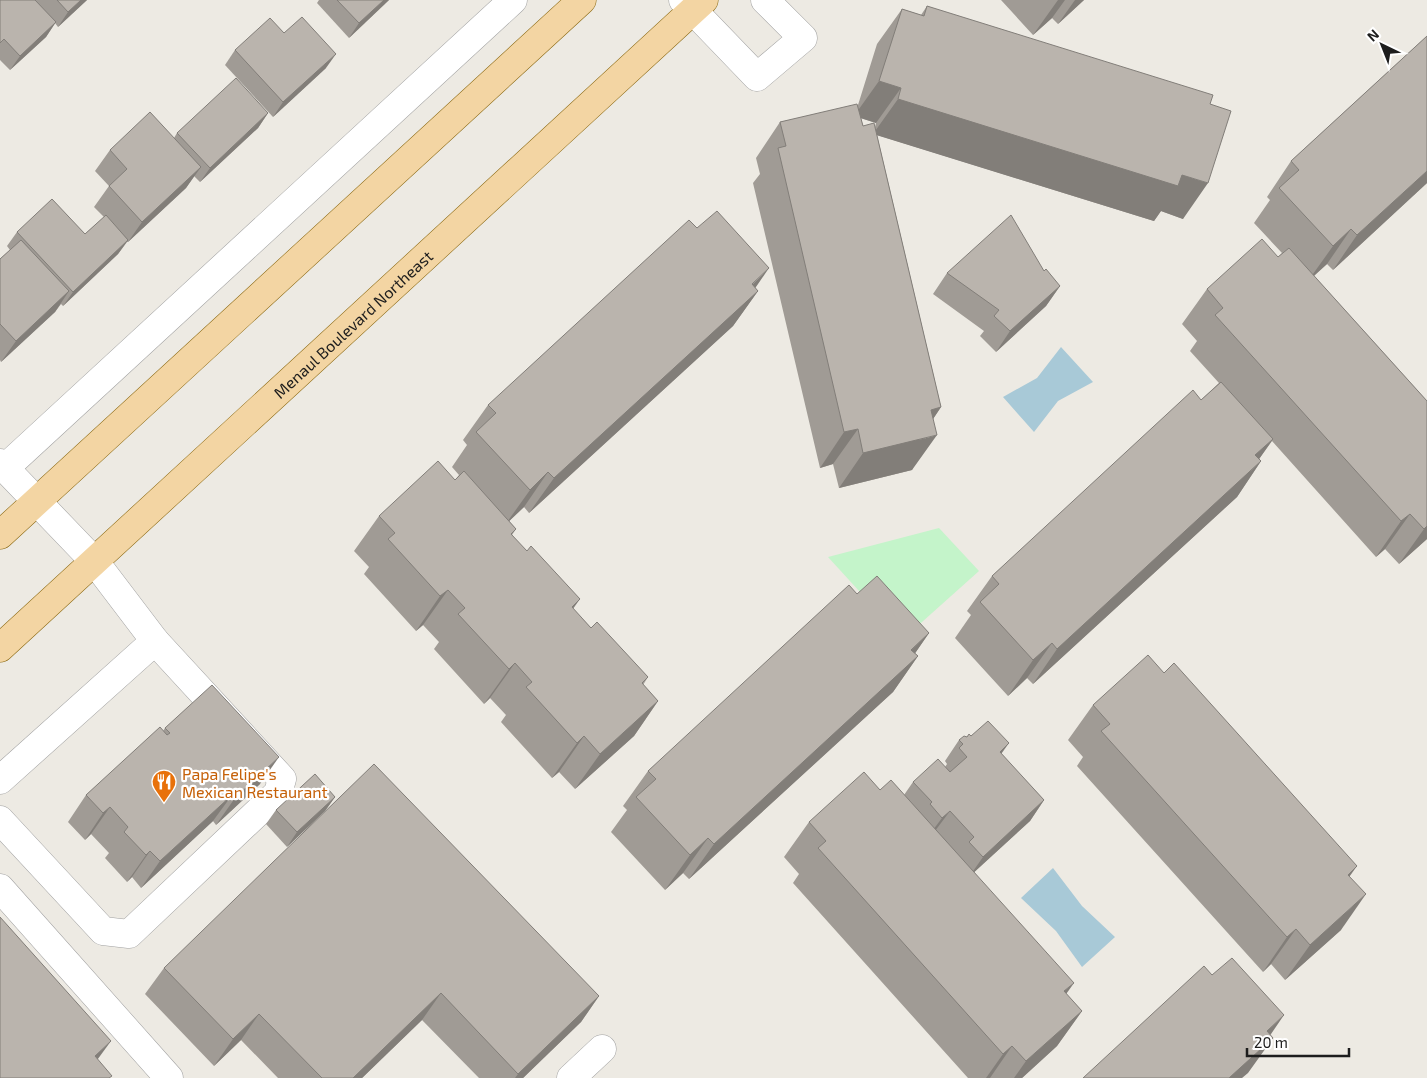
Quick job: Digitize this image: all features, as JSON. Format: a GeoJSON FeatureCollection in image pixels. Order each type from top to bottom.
{"type":"FeatureCollection","features":[{"type":"Feature","properties":{"kind":"main road"},"geometry":{"type":"LineString","coordinates":[[0,535],[582,0]]}},
{"type":"Feature","properties":{"kind":"main road","name":"Menaul Boulevard Northeast"},"geometry":{"type":"LineString","coordinates":[[0,648],[95,562],[694,4]]}},
{"type":"Feature","properties":{"kind":"street"},"geometry":{"type":"LineString","coordinates":[[0,820],[103,930],[129,934],[278,793],[282,779],[154,641],[95,562],[2,465],[512,0]]}},
{"type":"Feature","properties":{"kind":"street"},"geometry":{"type":"LineString","coordinates":[[694,4],[757,77],[803,38],[765,0]]}},
{"type":"Feature","properties":{"kind":"street"},"geometry":{"type":"LineString","coordinates":[[0,780],[154,641]]}},
{"type":"Feature","properties":{"kind":"street"},"geometry":{"type":"LineString","coordinates":[[0,888],[165,1077]]}},
{"type":"Feature","properties":{"kind":"street"},"geometry":{"type":"LineString","coordinates":[[571,1078],[602,1049]]}},
{"type":"Feature","properties":{"kind":"green space"},"geometry":{"type":"Polygon","coordinates":[[[939,528],[979,571],[903,639],[828,557],[939,528]]]}},
{"type":"Feature","properties":{"kind":"water"},"geometry":{"type":"Polygon","coordinates":[[[1061,347],[1093,382],[1058,401],[1034,432],[1003,397],[1037,378],[1061,347]]]}},
{"type":"Feature","properties":{"kind":"water"},"geometry":{"type":"Polygon","coordinates":[[[1053,868],[1082,906],[1115,937],[1082,967],[1056,931],[1021,898],[1053,868]]]}},
{"type":"Feature","properties":{"kind":"building"},"geometry":{"type":"Polygon","coordinates":[[[0,0],[35,0],[56,22],[20,56],[4,39],[0,43],[0,0]]]}},
{"type":"Feature","properties":{"kind":"building"},"geometry":{"type":"Polygon","coordinates":[[[57,0],[81,0],[68,12],[57,0]]]}},
{"type":"Feature","properties":{"kind":"building"},"geometry":{"type":"Polygon","coordinates":[[[337,0],[384,0],[359,23],[337,0]]]}},
{"type":"Feature","properties":{"kind":"building"},"geometry":{"type":"Polygon","coordinates":[[[927,6],[1213,95],[1210,104],[1231,111],[1208,183],[1182,175],[1178,186],[898,99],[901,88],[879,81],[902,9],[924,16],[927,6]]]}},
{"type":"Feature","properties":{"kind":"building"},"geometry":{"type":"Polygon","coordinates":[[[302,17],[336,54],[283,102],[235,50],[270,18],[284,33],[302,17]]]}},
{"type":"Feature","properties":{"kind":"building"},"geometry":{"type":"Polygon","coordinates":[[[1427,36],[1427,171],[1357,235],[1351,229],[1333,246],[1279,188],[1299,170],[1291,161],[1427,36]]]}},
{"type":"Feature","properties":{"kind":"building"},"geometry":{"type":"Polygon","coordinates":[[[236,78],[268,113],[210,168],[177,133],[236,78]]]}},
{"type":"Feature","properties":{"kind":"building"},"geometry":{"type":"Polygon","coordinates":[[[857,104],[863,126],[874,123],[941,407],[931,410],[937,435],[863,453],[858,429],[844,432],[778,148],[786,146],[780,122],[857,104]]]}},
{"type":"Feature","properties":{"kind":"building"},"geometry":{"type":"Polygon","coordinates":[[[150,112],[201,167],[142,222],[109,186],[127,169],[110,150],[150,112]]]}},
{"type":"Feature","properties":{"kind":"building"},"geometry":{"type":"Polygon","coordinates":[[[52,199],[85,234],[106,215],[128,240],[73,292],[17,232],[52,199]]]}},
{"type":"Feature","properties":{"kind":"building"},"geometry":{"type":"Polygon","coordinates":[[[717,211],[769,268],[752,284],[758,291],[554,478],[548,472],[530,490],[476,432],[496,413],[488,405],[689,220],[697,228],[717,211]]]}},
{"type":"Feature","properties":{"kind":"building"},"geometry":{"type":"Polygon","coordinates":[[[1011,215],[1044,271],[1046,269],[1060,286],[1010,331],[994,316],[999,310],[947,273],[1011,215]]]}},
{"type":"Feature","properties":{"kind":"building"},"geometry":{"type":"Polygon","coordinates":[[[1262,239],[1278,257],[1289,248],[1427,401],[1427,526],[1424,529],[1410,514],[1401,521],[1215,315],[1223,308],[1207,289],[1262,239]]]}},
{"type":"Feature","properties":{"kind":"building"},"geometry":{"type":"Polygon","coordinates":[[[21,240],[69,291],[16,341],[0,324],[0,259],[21,240]]]}},
{"type":"Feature","properties":{"kind":"building"},"geometry":{"type":"Polygon","coordinates":[[[1221,382],[1273,439],[1255,455],[1261,461],[1057,649],[1052,643],[1033,660],[980,602],[999,584],[992,576],[1193,390],[1201,400],[1221,382]]]}},
{"type":"Feature","properties":{"kind":"building"},"geometry":{"type":"Polygon","coordinates":[[[438,461],[455,480],[464,471],[516,529],[511,534],[527,551],[531,546],[580,599],[572,607],[591,628],[597,622],[648,677],[642,683],[658,701],[600,754],[584,736],[577,743],[526,687],[532,682],[515,663],[509,669],[458,614],[465,608],[448,590],[440,596],[388,539],[395,533],[379,516],[438,461]]]}},
{"type":"Feature","properties":{"kind":"building"},"geometry":{"type":"Polygon","coordinates":[[[877,576],[929,633],[911,650],[918,656],[714,844],[708,838],[690,855],[636,797],[656,779],[648,771],[849,585],[857,594],[877,576]]]}},
{"type":"Feature","properties":{"kind":"building"},"geometry":{"type":"Polygon","coordinates":[[[1148,655],[1164,673],[1174,663],[1357,866],[1348,875],[1366,894],[1310,945],[1296,929],[1287,937],[1101,731],[1110,724],[1093,705],[1148,655]]]}},
{"type":"Feature","properties":{"kind":"building","name":"Papa Felipe's Mexican Restaurant"},"geometry":{"type":"Polygon","coordinates":[[[212,685],[279,757],[235,798],[232,795],[160,861],[150,851],[146,855],[124,832],[128,827],[110,807],[103,813],[86,795],[160,727],[167,735],[170,733],[165,728],[212,685]]]}},
{"type":"Feature","properties":{"kind":"building"},"geometry":{"type":"Polygon","coordinates":[[[988,721],[1009,743],[1000,752],[1044,800],[983,857],[969,842],[974,837],[950,811],[942,818],[930,804],[932,802],[913,782],[938,759],[950,772],[967,757],[959,748],[963,744],[959,740],[964,736],[967,737],[969,734],[971,736],[988,721]]]}},
{"type":"Feature","properties":{"kind":"building"},"geometry":{"type":"Polygon","coordinates":[[[374,764],[599,996],[518,1074],[441,993],[353,1078],[322,1078],[259,1014],[233,1039],[164,968],[374,764]]]}},
{"type":"Feature","properties":{"kind":"building"},"geometry":{"type":"Polygon","coordinates":[[[864,772],[880,790],[891,780],[1074,983],[1064,991],[1082,1011],[1026,1061],[1012,1046],[1003,1054],[818,848],[826,841],[809,822],[864,772]]]}},
{"type":"Feature","properties":{"kind":"building"},"geometry":{"type":"Polygon","coordinates":[[[315,774],[335,797],[297,832],[276,810],[315,774]]]}},
{"type":"Feature","properties":{"kind":"building"},"geometry":{"type":"Polygon","coordinates":[[[0,917],[111,1041],[95,1056],[112,1076],[109,1078],[0,1078],[0,917]]]}},
{"type":"Feature","properties":{"kind":"building"},"geometry":{"type":"Polygon","coordinates":[[[1232,958],[1284,1015],[1267,1031],[1273,1038],[1229,1078],[1083,1078],[1204,966],[1212,975],[1232,958]]]}},
{"type":"Feature","properties":{"kind":"place","name":"Papa Felipe's Mexican Restaurant"},"geometry":{"type":"Point","coordinates":[164,803]}}]}
